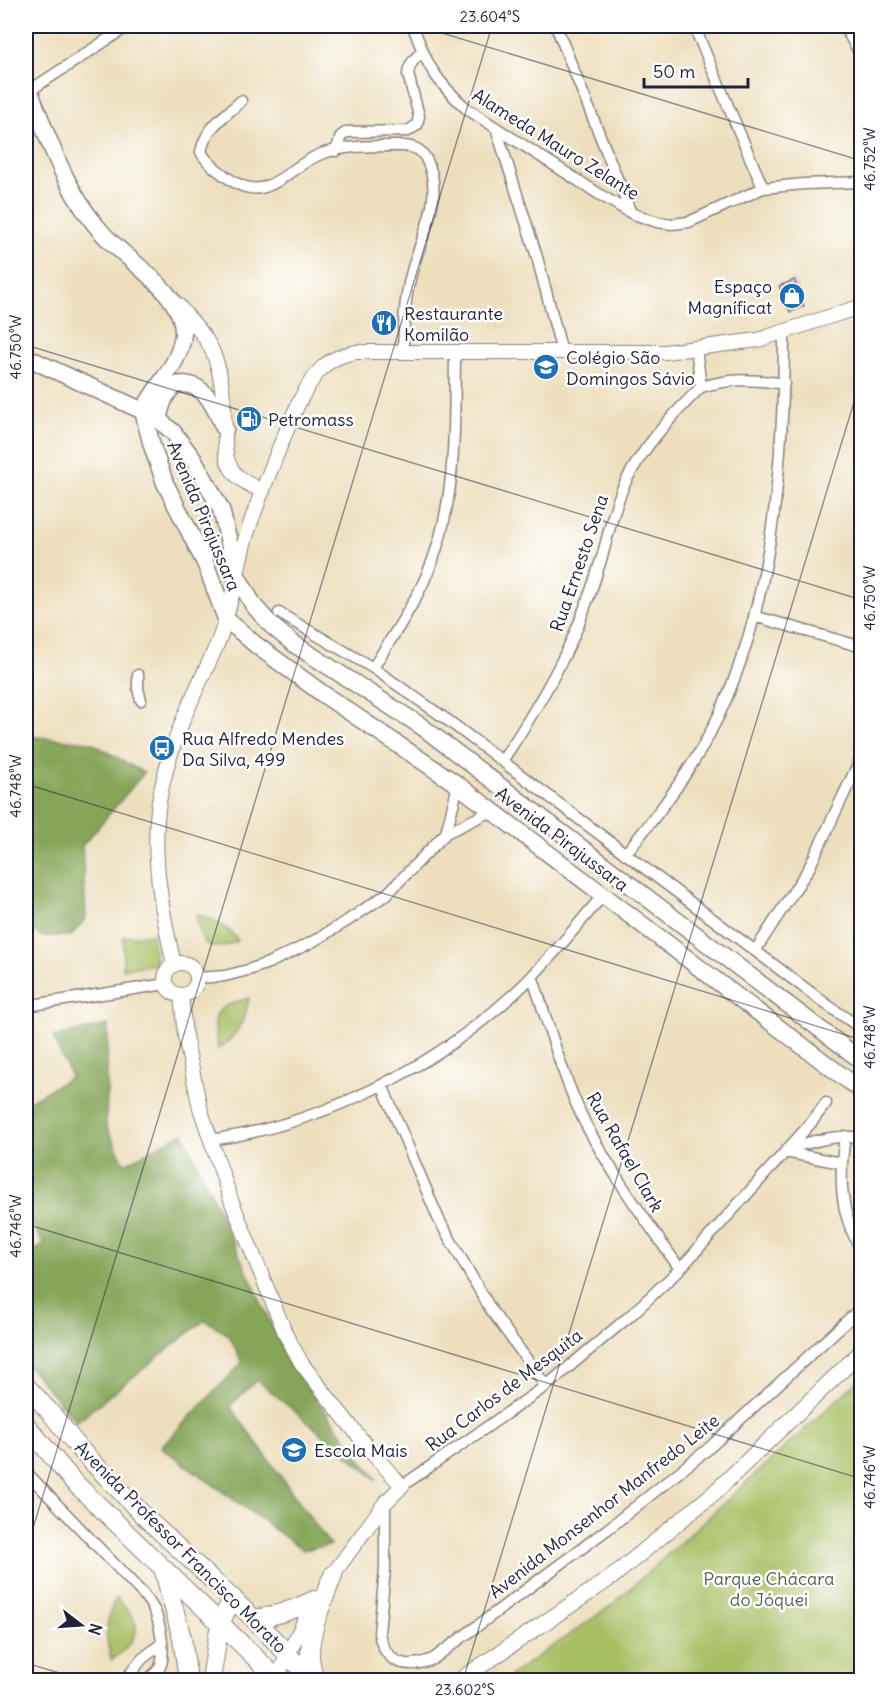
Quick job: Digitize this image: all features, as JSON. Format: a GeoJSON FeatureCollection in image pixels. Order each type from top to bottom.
{"type":"FeatureCollection","features":[{"type":"Feature","properties":{"kind":"highway","name":"Avenida Professor Francisco Morato"},"geometry":{"type":"LineString","coordinates":[[26,1386],[146,1518],[233,1598],[313,1680]]}},
{"type":"Feature","properties":{"kind":"highway","name":"Avenida Professor Francisco Morato"},"geometry":{"type":"LineString","coordinates":[[26,1425],[72,1480],[277,1680]]}},
{"type":"Feature","properties":{"kind":"highway"},"geometry":{"type":"LineString","coordinates":[[164,1570],[182,1638],[189,1680]]}},
{"type":"Feature","properties":{"kind":"highway"},"geometry":{"type":"LineString","coordinates":[[313,1680],[310,1656],[313,1639],[317,1618],[333,1575]]}},
{"type":"Feature","properties":{"kind":"highway"},"geometry":{"type":"LineString","coordinates":[[210,1680],[220,1623],[233,1598]]}},
{"type":"Feature","properties":{"kind":"highway"},"geometry":{"type":"LineString","coordinates":[[254,1619],[295,1610],[314,1600]]}},
{"type":"Feature","properties":{"kind":"main road"},"geometry":{"type":"LineString","coordinates":[[27,88],[57,159],[79,203],[105,237],[168,295],[182,324],[181,342],[150,415]]}},
{"type":"Feature","properties":{"kind":"main road"},"geometry":{"type":"LineString","coordinates":[[26,357],[150,415]]}},
{"type":"Feature","properties":{"kind":"main road"},"geometry":{"type":"LineString","coordinates":[[150,415],[169,391],[180,384],[190,385],[208,397],[225,430]]}},
{"type":"Feature","properties":{"kind":"main road","name":"Avenida Pirajussara"},"geometry":{"type":"LineString","coordinates":[[150,415],[173,432],[209,485],[224,520],[237,576],[254,606],[272,626],[294,644],[421,726],[860,1057]]}},
{"type":"Feature","properties":{"kind":"main road","name":"Avenida Pirajussara"},"geometry":{"type":"LineString","coordinates":[[150,415],[152,446],[165,483],[206,566],[226,619],[256,645],[323,694],[458,785],[861,1091]]}},
{"type":"Feature","properties":{"kind":"main road"},"geometry":{"type":"LineString","coordinates":[[460,1680],[612,1577],[714,1493],[861,1352]]}},
{"type":"Feature","properties":{"kind":"street"},"geometry":{"type":"LineString","coordinates":[[27,88],[128,26]]}},
{"type":"Feature","properties":{"kind":"street","name":"Alameda Mauro Zelante"},"geometry":{"type":"LineString","coordinates":[[413,26],[422,52],[434,75],[467,109],[602,196],[632,213],[657,222],[672,224],[689,222],[763,188],[861,182]]}},
{"type":"Feature","properties":{"kind":"street"},"geometry":{"type":"LineString","coordinates":[[556,26],[632,213]]}},
{"type":"Feature","properties":{"kind":"street"},"geometry":{"type":"LineString","coordinates":[[694,26],[763,188]]}},
{"type":"Feature","properties":{"kind":"street"},"geometry":{"type":"LineString","coordinates":[[843,26],[861,57]]}},
{"type":"Feature","properties":{"kind":"street"},"geometry":{"type":"LineString","coordinates":[[336,151],[341,136],[347,132],[408,131],[417,125],[419,116],[408,74],[414,59],[422,52]]}},
{"type":"Feature","properties":{"kind":"street"},"geometry":{"type":"LineString","coordinates":[[241,101],[210,130],[205,137],[201,152],[219,172],[236,184],[252,190],[269,186],[313,158],[336,151],[369,147],[414,147],[421,151],[429,165],[433,182],[433,201],[408,288],[403,352]]}},
{"type":"Feature","properties":{"kind":"street"},"geometry":{"type":"LineString","coordinates":[[496,128],[537,257],[561,352]]}},
{"type":"Feature","properties":{"kind":"street"},"geometry":{"type":"LineString","coordinates":[[168,295],[207,340],[214,355],[221,388],[225,449],[233,471],[242,480],[263,491]]}},
{"type":"Feature","properties":{"kind":"street"},"geometry":{"type":"LineString","coordinates":[[174,964],[168,941],[157,862],[156,830],[165,771],[174,741],[218,643],[244,543],[263,491],[291,420],[320,370],[340,356],[356,352],[631,353],[696,348],[758,340],[861,306]]}},
{"type":"Feature","properties":{"kind":"street"},"geometry":{"type":"LineString","coordinates":[[625,854],[659,813],[709,735],[737,668],[754,616],[774,508],[784,384],[784,333]]}},
{"type":"Feature","properties":{"kind":"street"},"geometry":{"type":"LineString","coordinates":[[696,348],[701,387],[744,379],[784,384]]}},
{"type":"Feature","properties":{"kind":"street"},"geometry":{"type":"LineString","coordinates":[[373,668],[419,593],[441,533],[453,476],[455,352]]}},
{"type":"Feature","properties":{"kind":"street","name":"Rua Ernesto Sena"},"geometry":{"type":"LineString","coordinates":[[502,761],[531,717],[578,626],[618,502],[632,469],[656,434],[701,387]]}},
{"type":"Feature","properties":{"kind":"street","name":"Avenida Pirajussara"},"geometry":{"type":"LineString","coordinates":[[279,613],[373,668],[502,761],[861,1029]]}},
{"type":"Feature","properties":{"kind":"street"},"geometry":{"type":"LineString","coordinates":[[754,616],[861,647]]}},
{"type":"Feature","properties":{"kind":"street"},"geometry":{"type":"LineString","coordinates":[[218,643],[228,633],[242,632]]}},
{"type":"Feature","properties":{"kind":"street"},"geometry":{"type":"LineString","coordinates":[[138,675],[141,700]]}},
{"type":"Feature","properties":{"kind":"street"},"geometry":{"type":"LineString","coordinates":[[755,951],[809,868],[861,756]]}},
{"type":"Feature","properties":{"kind":"street"},"geometry":{"type":"LineString","coordinates":[[446,833],[458,785]]}},
{"type":"Feature","properties":{"kind":"street"},"geometry":{"type":"LineString","coordinates":[[197,978],[225,976],[271,962],[348,921],[387,894],[446,833],[492,811]]}},
{"type":"Feature","properties":{"kind":"street"},"geometry":{"type":"LineString","coordinates":[[211,1140],[243,1135],[309,1115],[357,1097],[408,1070],[484,1019],[532,976],[603,895]]}},
{"type":"Feature","properties":{"kind":"street"},"geometry":{"type":"LineString","coordinates":[[179,963],[189,965],[197,978],[191,992],[181,995],[170,991],[166,984],[166,973],[174,964],[179,963]]}},
{"type":"Feature","properties":{"kind":"street","name":"Rua Rafael Clark"},"geometry":{"type":"LineString","coordinates":[[532,976],[566,1080],[585,1123],[636,1208],[680,1269]]}},
{"type":"Feature","properties":{"kind":"street"},"geometry":{"type":"LineString","coordinates":[[26,1006],[166,984]]}},
{"type":"Feature","properties":{"kind":"street"},"geometry":{"type":"LineString","coordinates":[[181,995],[185,1036],[200,1108],[231,1200],[270,1299],[302,1364],[355,1433],[402,1486]]}},
{"type":"Feature","properties":{"kind":"street"},"geometry":{"type":"LineString","coordinates":[[843,1077],[860,1057]]}},
{"type":"Feature","properties":{"kind":"street"},"geometry":{"type":"LineString","coordinates":[[382,1085],[439,1220],[491,1310],[546,1386]]}},
{"type":"Feature","properties":{"kind":"street","name":"Rua Carlos de Mesquita"},"geometry":{"type":"LineString","coordinates":[[277,1680],[314,1600],[385,1503],[402,1486],[546,1386],[631,1315],[680,1269],[811,1123],[826,1103]]}},
{"type":"Feature","properties":{"kind":"street"},"geometry":{"type":"LineString","coordinates":[[845,1136],[841,1163],[841,1192],[844,1208],[861,1250]]}},
{"type":"Feature","properties":{"kind":"street"},"geometry":{"type":"LineString","coordinates":[[787,1150],[831,1137],[861,1138]]}},
{"type":"Feature","properties":{"kind":"street"},"geometry":{"type":"LineString","coordinates":[[787,1150],[841,1163]]}},
{"type":"Feature","properties":{"kind":"street","name":"Avenida Monsenhor Manfredo Leite"},"geometry":{"type":"LineString","coordinates":[[385,1503],[385,1569],[379,1633],[386,1651],[402,1664],[420,1664],[433,1659],[609,1528],[681,1471],[708,1449],[861,1307]]}},
{"type":"Feature","properties":{"kind":"street"},"geometry":{"type":"LineString","coordinates":[[26,1472],[143,1594],[153,1608],[159,1622],[163,1658],[155,1674],[147,1680]]}},
{"type":"Feature","properties":{"kind":"street"},"geometry":{"type":"LineString","coordinates":[[125,1680],[142,1659],[161,1644]]}},
{"type":"Feature","properties":{"kind":"green space"},"geometry":{"type":"Polygon","coordinates":[[[26,736],[90,742],[144,773],[82,846],[86,918],[71,936],[40,936],[26,923],[26,736]]]}},
{"type":"Feature","properties":{"kind":"green space"},"geometry":{"type":"Polygon","coordinates":[[[196,914],[220,924],[238,941],[219,947],[207,944],[200,933],[196,914]]]}},
{"type":"Feature","properties":{"kind":"green space"},"geometry":{"type":"Polygon","coordinates":[[[152,934],[156,964],[123,969],[123,937],[152,934]]]}},
{"type":"Feature","properties":{"kind":"green space"},"geometry":{"type":"Polygon","coordinates":[[[249,998],[239,1027],[218,1049],[215,1027],[217,1014],[228,1005],[249,998]]]}},
{"type":"Feature","properties":{"kind":"green space"},"geometry":{"type":"Polygon","coordinates":[[[108,1025],[106,1126],[125,1164],[183,1133],[289,1363],[377,1480],[257,1380],[230,1406],[330,1545],[303,1550],[161,1447],[242,1363],[229,1335],[205,1320],[76,1422],[26,1363],[26,1255],[44,1245],[26,1213],[26,1103],[71,1077],[53,1037],[108,1025]]]}},
{"type":"Feature","properties":{"kind":"green space","name":"Parque Chácara do Jóquei"},"geometry":{"type":"Polygon","coordinates":[[[861,1378],[861,1680],[504,1680],[612,1605],[861,1378]]]}},
{"type":"Feature","properties":{"kind":"green space"},"geometry":{"type":"Polygon","coordinates":[[[116,1598],[132,1616],[136,1630],[129,1644],[112,1660],[107,1629],[116,1598]]]}},
{"type":"Feature","properties":{"kind":"building","name":"Espaço Magníficat"},"geometry":{"type":"Polygon","coordinates":[[[794,280],[804,306],[790,312],[779,286],[794,280]]]}},
{"type":"Feature","properties":{"kind":"place","name":"Espaço Magníficat"},"geometry":{"type":"Point","coordinates":[792,296]}},
{"type":"Feature","properties":{"kind":"place","name":"Restaurante Komilão"},"geometry":{"type":"Point","coordinates":[384,323]}},
{"type":"Feature","properties":{"kind":"place","name":"Colégio São Domingos Sávio"},"geometry":{"type":"Point","coordinates":[546,367]}},
{"type":"Feature","properties":{"kind":"place","name":"Petromass"},"geometry":{"type":"Point","coordinates":[249,419]}},
{"type":"Feature","properties":{"kind":"place","name":"Rua Alfredo Mendes Da Silva, 499"},"geometry":{"type":"Point","coordinates":[162,748]}},
{"type":"Feature","properties":{"kind":"place","name":"Escola Mais"},"geometry":{"type":"Point","coordinates":[294,1450]}}]}
